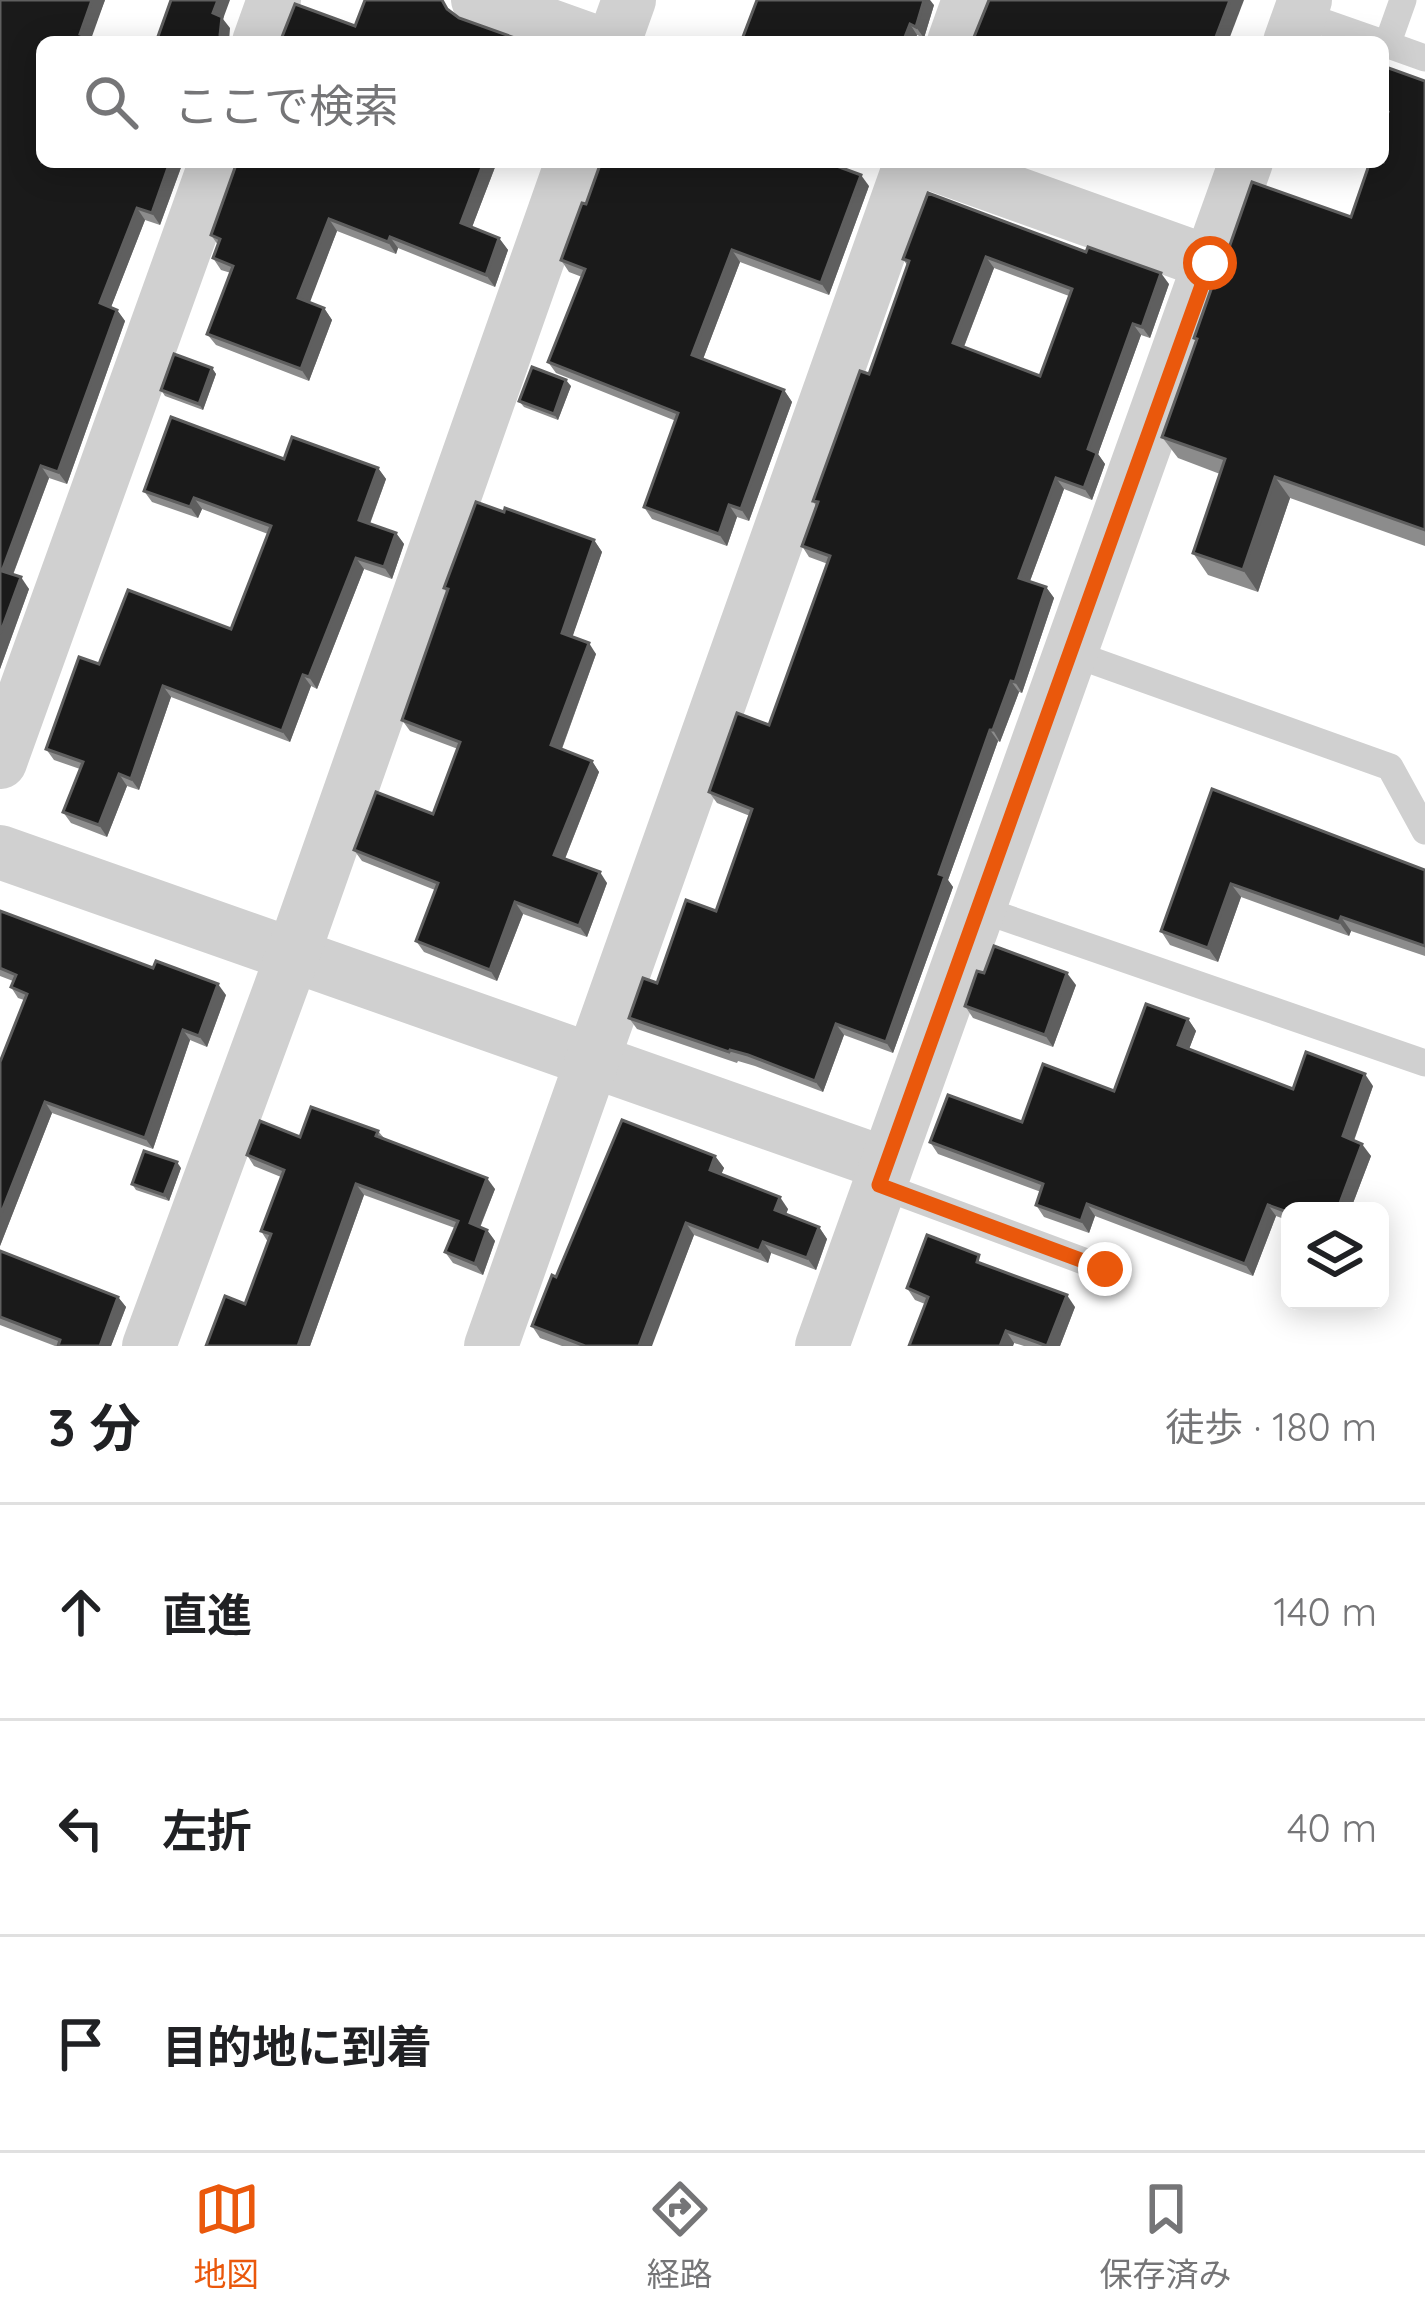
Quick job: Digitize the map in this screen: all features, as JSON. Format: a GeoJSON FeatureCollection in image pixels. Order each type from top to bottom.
{"type":"FeatureCollection","features":[{"type":"Feature","properties":{"kind":"street"},"geometry":{"type":"LineString","coordinates":[[261,36],[274,0]]}},
{"type":"Feature","properties":{"kind":"street"},"geometry":{"type":"LineString","coordinates":[[478,0],[578,36]]}},
{"type":"Feature","properties":{"kind":"street"},"geometry":{"type":"LineString","coordinates":[[616,36],[628,0]]}},
{"type":"Feature","properties":{"kind":"street"},"geometry":{"type":"LineString","coordinates":[[956,36],[969,0]]}},
{"type":"Feature","properties":{"kind":"street"},"geometry":{"type":"LineString","coordinates":[[0,762],[214,168]]}},
{"type":"Feature","properties":{"kind":"street"},"geometry":{"type":"LineString","coordinates":[[149,1346],[570,168]]}},
{"type":"Feature","properties":{"kind":"street"},"geometry":{"type":"LineString","coordinates":[[491,1346],[909,168]]}},
{"type":"Feature","properties":{"kind":"street"},"geometry":{"type":"LineString","coordinates":[[945,168],[1210,263]]}},
{"type":"Feature","properties":{"kind":"street"},"geometry":{"type":"LineString","coordinates":[[822,1346],[1244,168]]}},
{"type":"Feature","properties":{"kind":"street"},"geometry":{"type":"LineString","coordinates":[[0,852],[592,1060],[882,1175]]}},
{"type":"Feature","properties":{"kind":"lane"},"geometry":{"type":"LineString","coordinates":[[1386,36],[1403,0]]}},
{"type":"Feature","properties":{"kind":"lane"},"geometry":{"type":"LineString","coordinates":[[1298,19],[1358,36]]}},
{"type":"Feature","properties":{"kind":"lane"},"geometry":{"type":"LineString","coordinates":[[1389,45],[1425,58]]}},
{"type":"Feature","properties":{"kind":"lane"},"geometry":{"type":"LineString","coordinates":[[1070,653],[1390,767],[1425,831]]}},
{"type":"Feature","properties":{"kind":"lane"},"geometry":{"type":"LineString","coordinates":[[980,909],[1425,1063]]}},
{"type":"Feature","properties":{"kind":"lane"},"geometry":{"type":"LineString","coordinates":[[882,1175],[1105,1269]]}},
{"type":"Feature","properties":{"kind":"building"},"geometry":{"type":"Polygon","coordinates":[[[0,0],[92,0],[80,34],[86,36],[36,36],[36,168],[168,168],[152,213],[137,208],[100,303],[117,310],[58,472],[41,466],[2,571],[21,577],[0,634],[0,0]]]}},
{"type":"Feature","properties":{"kind":"building"},"geometry":{"type":"Polygon","coordinates":[[[171,0],[218,0],[213,13],[222,17],[220,36],[158,36],[171,0]]]}},
{"type":"Feature","properties":{"kind":"building"},"geometry":{"type":"Polygon","coordinates":[[[365,0],[442,0],[459,18],[509,36],[282,36],[295,4],[355,26],[365,0]]]}},
{"type":"Feature","properties":{"kind":"building"},"geometry":{"type":"Polygon","coordinates":[[[757,0],[924,0],[916,27],[910,24],[905,36],[743,36],[757,0]]]}},
{"type":"Feature","properties":{"kind":"building"},"geometry":{"type":"Polygon","coordinates":[[[989,0],[1230,0],[1216,36],[974,36],[989,0]]]}},
{"type":"Feature","properties":{"kind":"building"},"geometry":{"type":"Polygon","coordinates":[[[1389,68],[1425,81],[1425,530],[1275,477],[1243,570],[1193,553],[1225,459],[1162,437],[1252,182],[1351,217],[1368,168],[1389,168],[1389,68]]]}},
{"type":"Feature","properties":{"kind":"building"},"geometry":{"type":"Polygon","coordinates":[[[235,168],[482,168],[461,223],[499,238],[486,275],[329,219],[298,298],[324,308],[301,369],[207,334],[233,266],[213,258],[220,239],[211,235],[235,168]]]}},
{"type":"Feature","properties":{"kind":"building"},"geometry":{"type":"Polygon","coordinates":[[[599,168],[842,168],[861,175],[821,283],[732,250],[692,355],[784,390],[741,509],[729,505],[719,534],[644,507],[678,413],[548,362],[585,269],[561,260],[582,203],[586,204],[599,168]]]}},
{"type":"Feature","properties":{"kind":"building"},"geometry":{"type":"Polygon","coordinates":[[[928,193],[1086,252],[1088,247],[1161,273],[1142,327],[1133,324],[1088,449],[1097,453],[1084,488],[1056,478],[1019,578],[1046,587],[1015,682],[1011,681],[990,730],[939,874],[945,876],[886,1042],[836,1024],[815,1081],[629,1018],[643,978],[657,983],[686,900],[716,911],[752,809],[709,792],[737,713],[769,725],[830,556],[802,546],[818,502],[813,501],[860,371],[869,374],[909,261],[903,259],[928,193]],[[986,257],[953,343],[1040,376],[1072,289],[986,257]]]}},
{"type":"Feature","properties":{"kind":"building"},"geometry":{"type":"Polygon","coordinates":[[[174,354],[212,368],[199,404],[161,390],[174,354]]]}},
{"type":"Feature","properties":{"kind":"building"},"geometry":{"type":"Polygon","coordinates":[[[532,367],[566,380],[554,414],[519,401],[532,367]]]}},
{"type":"Feature","properties":{"kind":"building"},"geometry":{"type":"Polygon","coordinates":[[[171,417],[284,459],[292,437],[378,468],[359,520],[396,533],[384,567],[356,558],[282,731],[163,686],[131,779],[119,774],[99,825],[63,812],[83,762],[46,749],[79,657],[99,664],[128,590],[231,629],[271,526],[194,498],[190,507],[144,491],[171,417]]]}},
{"type":"Feature","properties":{"kind":"building"},"geometry":{"type":"Polygon","coordinates":[[[476,502],[594,540],[562,633],[589,643],[551,745],[592,761],[554,855],[600,872],[579,926],[515,902],[490,970],[416,941],[438,883],[354,850],[376,792],[433,814],[460,742],[402,720],[476,502]]]}},
{"type":"Feature","properties":{"kind":"building"},"geometry":{"type":"Polygon","coordinates":[[[1212,789],[1425,870],[1425,946],[1231,884],[1208,948],[1161,931],[1212,789]]]}},
{"type":"Feature","properties":{"kind":"building"},"geometry":{"type":"Polygon","coordinates":[[[0,911],[153,968],[156,961],[218,984],[199,1036],[183,1030],[145,1138],[45,1102],[0,1216],[0,1062],[27,994],[11,987],[16,975],[0,968],[0,911]]]}},
{"type":"Feature","properties":{"kind":"building"},"geometry":{"type":"Polygon","coordinates":[[[994,946],[1067,973],[1045,1035],[965,1006],[977,971],[984,973],[994,946]]]}},
{"type":"Feature","properties":{"kind":"building"},"geometry":{"type":"Polygon","coordinates":[[[1146,1004],[1188,1019],[1178,1045],[1293,1089],[1306,1052],[1365,1074],[1343,1136],[1362,1144],[1340,1202],[1281,1202],[1281,1210],[1268,1205],[1245,1264],[1087,1204],[1081,1221],[1036,1205],[1043,1184],[930,1142],[948,1095],[1022,1122],[1043,1064],[1114,1091],[1146,1004]]]}},
{"type":"Feature","properties":{"kind":"building"},"geometry":{"type":"Polygon","coordinates":[[[311,1107],[487,1178],[470,1223],[487,1230],[475,1264],[445,1252],[458,1221],[356,1184],[298,1346],[206,1346],[225,1296],[245,1304],[271,1234],[261,1231],[284,1170],[247,1155],[260,1121],[300,1137],[311,1107]]]}},
{"type":"Feature","properties":{"kind":"building"},"geometry":{"type":"Polygon","coordinates":[[[622,1120],[715,1156],[710,1170],[780,1197],[775,1210],[819,1227],[807,1258],[763,1242],[759,1251],[686,1223],[639,1346],[585,1346],[532,1326],[622,1120]]]}},
{"type":"Feature","properties":{"kind":"building"},"geometry":{"type":"Polygon","coordinates":[[[144,1151],[177,1162],[164,1195],[132,1184],[144,1151]]]}},
{"type":"Feature","properties":{"kind":"building"},"geometry":{"type":"Polygon","coordinates":[[[927,1235],[979,1255],[977,1262],[1067,1295],[1047,1346],[1006,1331],[1000,1346],[909,1346],[928,1297],[907,1288],[927,1235]]]}},
{"type":"Feature","properties":{"kind":"building"},"geometry":{"type":"Polygon","coordinates":[[[0,1251],[118,1297],[100,1346],[58,1346],[60,1340],[0,1317],[0,1251]]]}},
{"type":"Feature","properties":{"kind":"route"},"geometry":{"type":"LineString","coordinates":[[1105,1269],[879,1185],[1210,263]]}}]}
